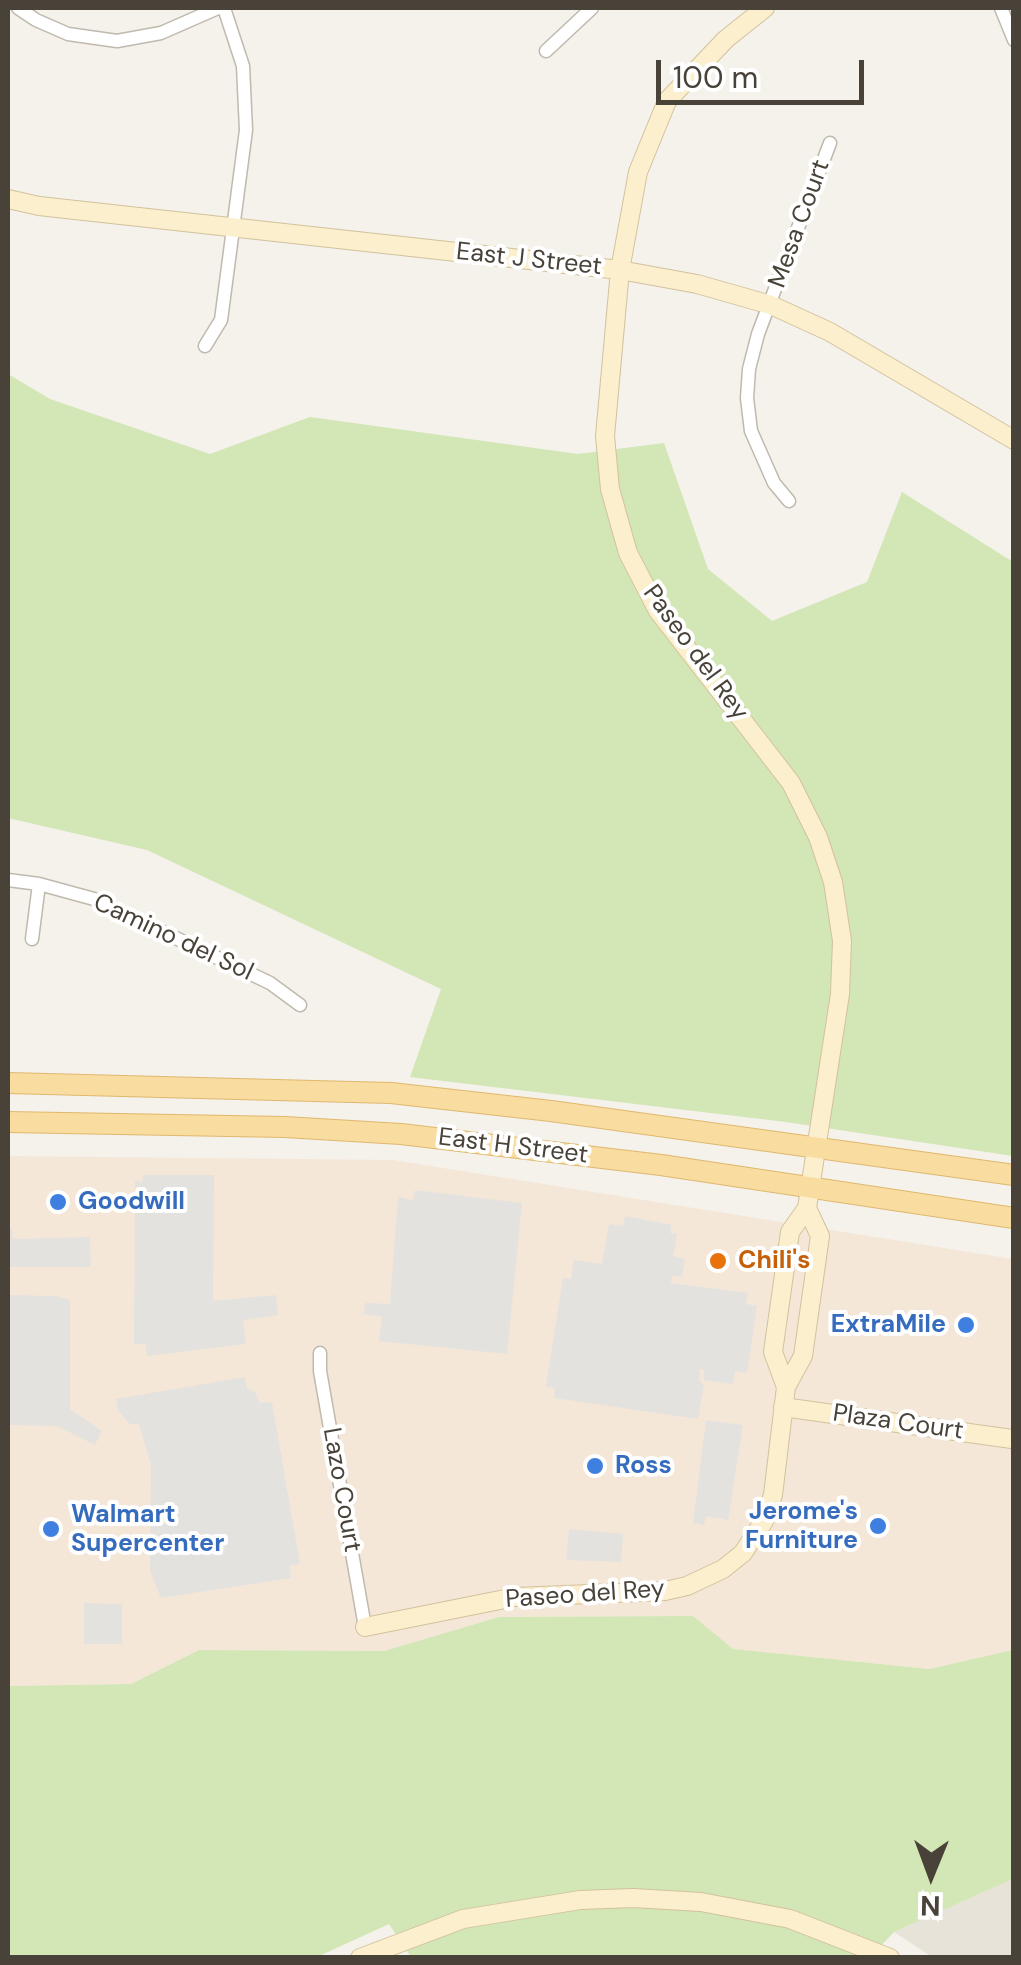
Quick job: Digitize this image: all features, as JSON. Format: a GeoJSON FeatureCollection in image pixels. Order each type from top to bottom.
{"type":"FeatureCollection","features":[{"type":"Feature","properties":{"kind":"main road","name":"East H Street"},"geometry":{"type":"LineString","coordinates":[[8,1083],[391,1094],[551,1111],[1014,1174]]}},
{"type":"Feature","properties":{"kind":"main road","name":"East H Street"},"geometry":{"type":"LineString","coordinates":[[8,1122],[285,1127],[402,1134],[661,1165],[809,1198],[1014,1218]]}},
{"type":"Feature","properties":{"kind":"street"},"geometry":{"type":"LineString","coordinates":[[18,8],[68,34],[116,41],[161,34],[221,8],[244,66],[246,96],[242,176],[221,320],[205,346]]}},
{"type":"Feature","properties":{"kind":"street"},"geometry":{"type":"LineString","coordinates":[[546,52],[592,8]]}},
{"type":"Feature","properties":{"kind":"street"},"geometry":{"type":"LineString","coordinates":[[1001,8],[1014,40]]}},
{"type":"Feature","properties":{"kind":"street","name":"Paseo del Rey"},"geometry":{"type":"LineString","coordinates":[[758,9],[667,100],[638,172],[620,270],[605,436],[610,489],[628,552],[658,610],[792,783],[818,836],[833,882],[842,941],[841,982],[809,1198],[790,1232],[774,1352],[786,1387]]}},
{"type":"Feature","properties":{"kind":"street","name":"Mesa Court"},"geometry":{"type":"LineString","coordinates":[[789,501],[774,483],[751,431],[746,398],[749,370],[758,334],[830,143]]}},
{"type":"Feature","properties":{"kind":"street","name":"East J Street"},"geometry":{"type":"LineString","coordinates":[[8,199],[39,206],[620,270],[697,284],[771,304],[830,332],[1014,440]]}},
{"type":"Feature","properties":{"kind":"street","name":"Camino del Sol"},"geometry":{"type":"LineString","coordinates":[[8,880],[39,884],[94,900],[270,982],[300,1005]]}},
{"type":"Feature","properties":{"kind":"street"},"geometry":{"type":"LineString","coordinates":[[32,939],[39,884]]}},
{"type":"Feature","properties":{"kind":"street","name":"Paseo del Rey"},"geometry":{"type":"LineString","coordinates":[[365,1627],[515,1597],[665,1591],[687,1586],[723,1569],[742,1553],[764,1521],[773,1495],[786,1387],[803,1356],[820,1236],[809,1198]]}},
{"type":"Feature","properties":{"kind":"street","name":"Lazo Court"},"geometry":{"type":"LineString","coordinates":[[320,1354],[365,1627]]}},
{"type":"Feature","properties":{"kind":"street","name":"Plaza Court"},"geometry":{"type":"LineString","coordinates":[[783,1407],[1013,1439]]}},
{"type":"Feature","properties":{"kind":"street"},"geometry":{"type":"LineString","coordinates":[[360,1958],[463,1919],[580,1900],[633,1898],[702,1902],[790,1919],[890,1958]]}},
{"type":"Feature","properties":{"kind":"shaded area"},"geometry":{"type":"Polygon","coordinates":[[[8,1156],[393,1160],[1013,1259],[1013,1650],[929,1669],[732,1649],[693,1616],[499,1617],[384,1651],[199,1650],[131,1684],[8,1686],[8,1156]]]}},
{"type":"Feature","properties":{"kind":"shaded area"},"geometry":{"type":"Polygon","coordinates":[[[143,1175],[214,1175],[213,1301],[276,1295],[278,1315],[243,1320],[246,1344],[147,1356],[145,1344],[134,1344],[135,1181],[142,1182],[143,1175]]]}},
{"type":"Feature","properties":{"kind":"shaded area"},"geometry":{"type":"Polygon","coordinates":[[[415,1190],[522,1203],[507,1354],[379,1341],[382,1317],[364,1314],[365,1303],[390,1304],[398,1197],[413,1200],[415,1190]]]}},
{"type":"Feature","properties":{"kind":"shaded area"},"geometry":{"type":"Polygon","coordinates":[[[625,1216],[672,1225],[670,1233],[677,1234],[673,1256],[685,1259],[682,1277],[672,1276],[671,1283],[748,1293],[746,1304],[757,1306],[747,1373],[735,1371],[733,1384],[704,1380],[704,1370],[700,1369],[699,1380],[704,1385],[698,1419],[554,1398],[555,1388],[546,1386],[563,1278],[571,1279],[574,1260],[602,1264],[609,1224],[623,1226],[625,1216]]]}},
{"type":"Feature","properties":{"kind":"shaded area"},"geometry":{"type":"Polygon","coordinates":[[[8,1229],[12,1229],[13,1239],[90,1237],[91,1267],[8,1267],[8,1229]]]}},
{"type":"Feature","properties":{"kind":"shaded area"},"geometry":{"type":"Polygon","coordinates":[[[8,1295],[70,1300],[70,1409],[102,1431],[95,1445],[57,1426],[8,1425],[8,1295]]]}},
{"type":"Feature","properties":{"kind":"shaded area"},"geometry":{"type":"Polygon","coordinates":[[[245,1377],[247,1388],[255,1392],[260,1403],[272,1402],[300,1564],[290,1566],[291,1578],[161,1598],[150,1571],[151,1465],[139,1424],[130,1424],[118,1410],[116,1399],[245,1377]]]}},
{"type":"Feature","properties":{"kind":"shaded area"},"geometry":{"type":"Polygon","coordinates":[[[706,1420],[743,1425],[728,1520],[706,1516],[704,1525],[693,1523],[706,1420]]]}},
{"type":"Feature","properties":{"kind":"shaded area"},"geometry":{"type":"Polygon","coordinates":[[[569,1529],[623,1534],[621,1562],[566,1560],[569,1529]]]}},
{"type":"Feature","properties":{"kind":"shaded area"},"geometry":{"type":"Polygon","coordinates":[[[84,1603],[122,1604],[122,1644],[84,1644],[84,1603]]]}},
{"type":"Feature","properties":{"kind":"shaded area"},"geometry":{"type":"Polygon","coordinates":[[[1013,1879],[1013,1957],[932,1957],[894,1932],[1013,1879]]]}},
{"type":"Feature","properties":{"kind":"green space"},"geometry":{"type":"Polygon","coordinates":[[[8,374],[50,399],[210,454],[310,417],[578,454],[664,443],[708,569],[772,621],[867,582],[902,492],[1013,562],[1013,1156],[786,1122],[410,1077],[441,989],[147,850],[8,818],[8,374]]]}},
{"type":"Feature","properties":{"kind":"green space"},"geometry":{"type":"Polygon","coordinates":[[[693,1616],[733,1649],[929,1669],[1013,1650],[1013,1879],[894,1932],[870,1957],[411,1957],[389,1924],[317,1957],[8,1957],[8,1686],[131,1684],[199,1650],[384,1651],[499,1617],[693,1616]]]}},
{"type":"Feature","properties":{"kind":"place","name":"Goodwill"},"geometry":{"type":"Point","coordinates":[58,1202]}},
{"type":"Feature","properties":{"kind":"place","name":"Chili's"},"geometry":{"type":"Point","coordinates":[718,1261]}},
{"type":"Feature","properties":{"kind":"place","name":"ExtraMile"},"geometry":{"type":"Point","coordinates":[966,1325]}},
{"type":"Feature","properties":{"kind":"place","name":"Ross"},"geometry":{"type":"Point","coordinates":[595,1466]}},
{"type":"Feature","properties":{"kind":"place","name":"Jerome's Furniture"},"geometry":{"type":"Point","coordinates":[878,1526]}},
{"type":"Feature","properties":{"kind":"place","name":"Walmart Supercenter"},"geometry":{"type":"Point","coordinates":[51,1529]}}]}
